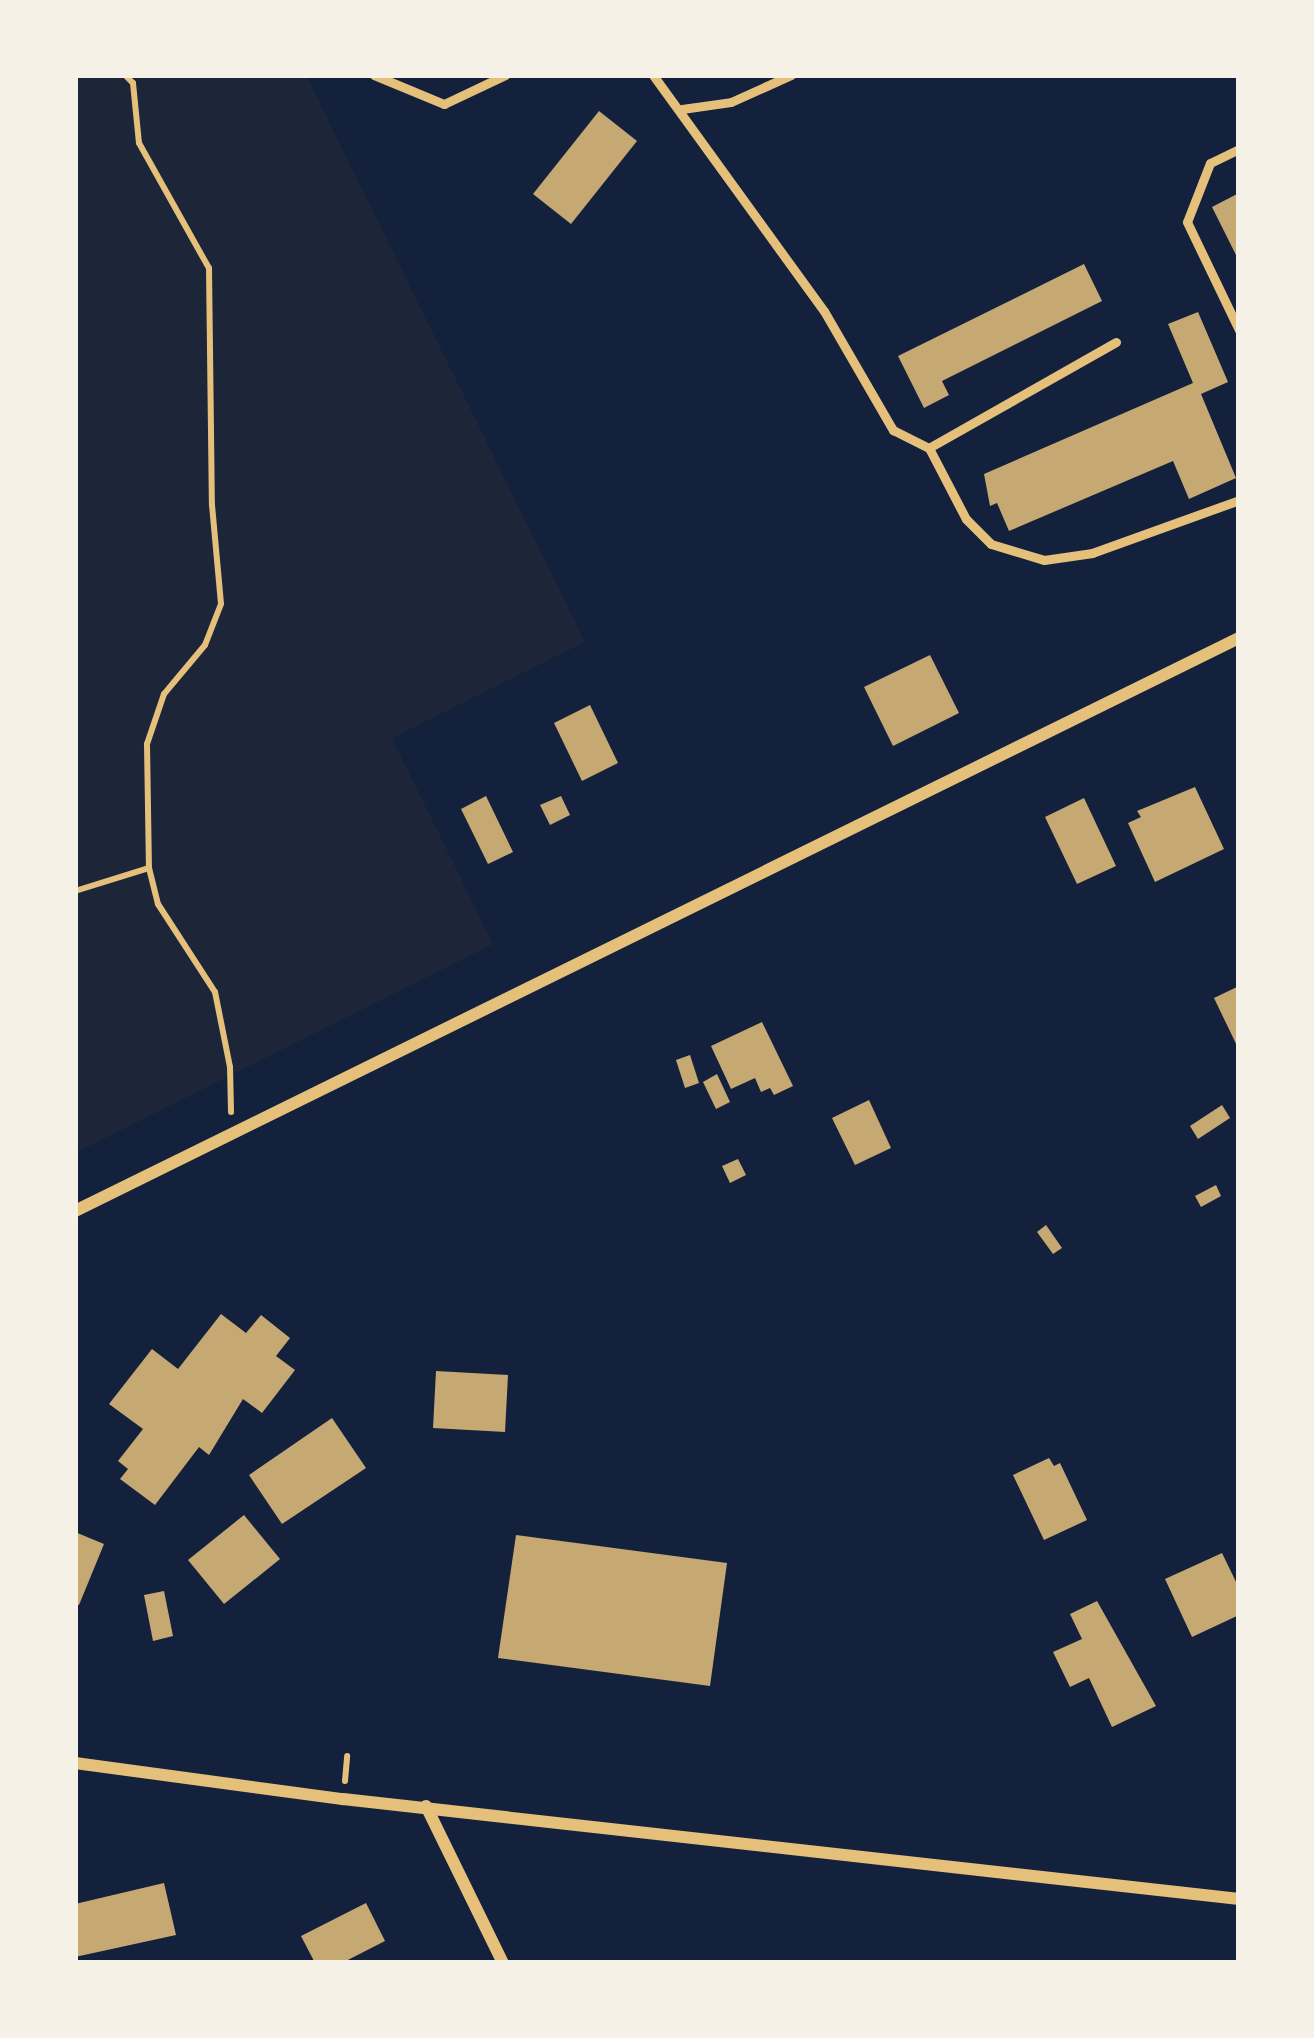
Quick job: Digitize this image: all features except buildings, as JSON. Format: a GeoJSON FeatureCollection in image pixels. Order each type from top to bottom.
{"type":"FeatureCollection","features":[{"type":"Feature","properties":{"kind":"street"},"geometry":{"type":"LineString","coordinates":[[75,1211],[1239,638]]}},
{"type":"Feature","properties":{"kind":"street"},"geometry":{"type":"LineString","coordinates":[[75,1762],[1239,1899]]}},
{"type":"Feature","properties":{"kind":"street"},"geometry":{"type":"LineString","coordinates":[[425,1806],[503,1963]]}},
{"type":"Feature","properties":{"kind":"lane"},"geometry":{"type":"LineString","coordinates":[[374,75],[444,104],[505,75]]}},
{"type":"Feature","properties":{"kind":"lane"},"geometry":{"type":"LineString","coordinates":[[653,75],[824,311],[893,430],[929,448],[966,519],[991,544],[1044,560],[1092,553],[1239,500]]}},
{"type":"Feature","properties":{"kind":"lane"},"geometry":{"type":"LineString","coordinates":[[682,109],[731,101],[791,75]]}},
{"type":"Feature","properties":{"kind":"lane"},"geometry":{"type":"LineString","coordinates":[[1239,149],[1210,163],[1186,222],[1239,330]]}},
{"type":"Feature","properties":{"kind":"lane"},"geometry":{"type":"LineString","coordinates":[[929,448],[1116,342]]}},
{"type":"Feature","properties":{"kind":"path"},"geometry":{"type":"LineString","coordinates":[[125,75],[135,79],[140,143],[209,268],[212,505],[221,604],[205,645],[164,694],[147,744],[149,868],[158,904],[215,992],[230,1067],[232,1134]]}},
{"type":"Feature","properties":{"kind":"path"},"geometry":{"type":"LineString","coordinates":[[75,891],[149,868]]}},
{"type":"Feature","properties":{"kind":"path"},"geometry":{"type":"LineString","coordinates":[[346,1777],[347,1756]]}},
{"type":"Feature","properties":{"kind":"shaded area"},"geometry":{"type":"Polygon","coordinates":[[[75,75],[306,75],[585,642],[392,738],[493,944],[75,1153],[75,75]]]}}]}
